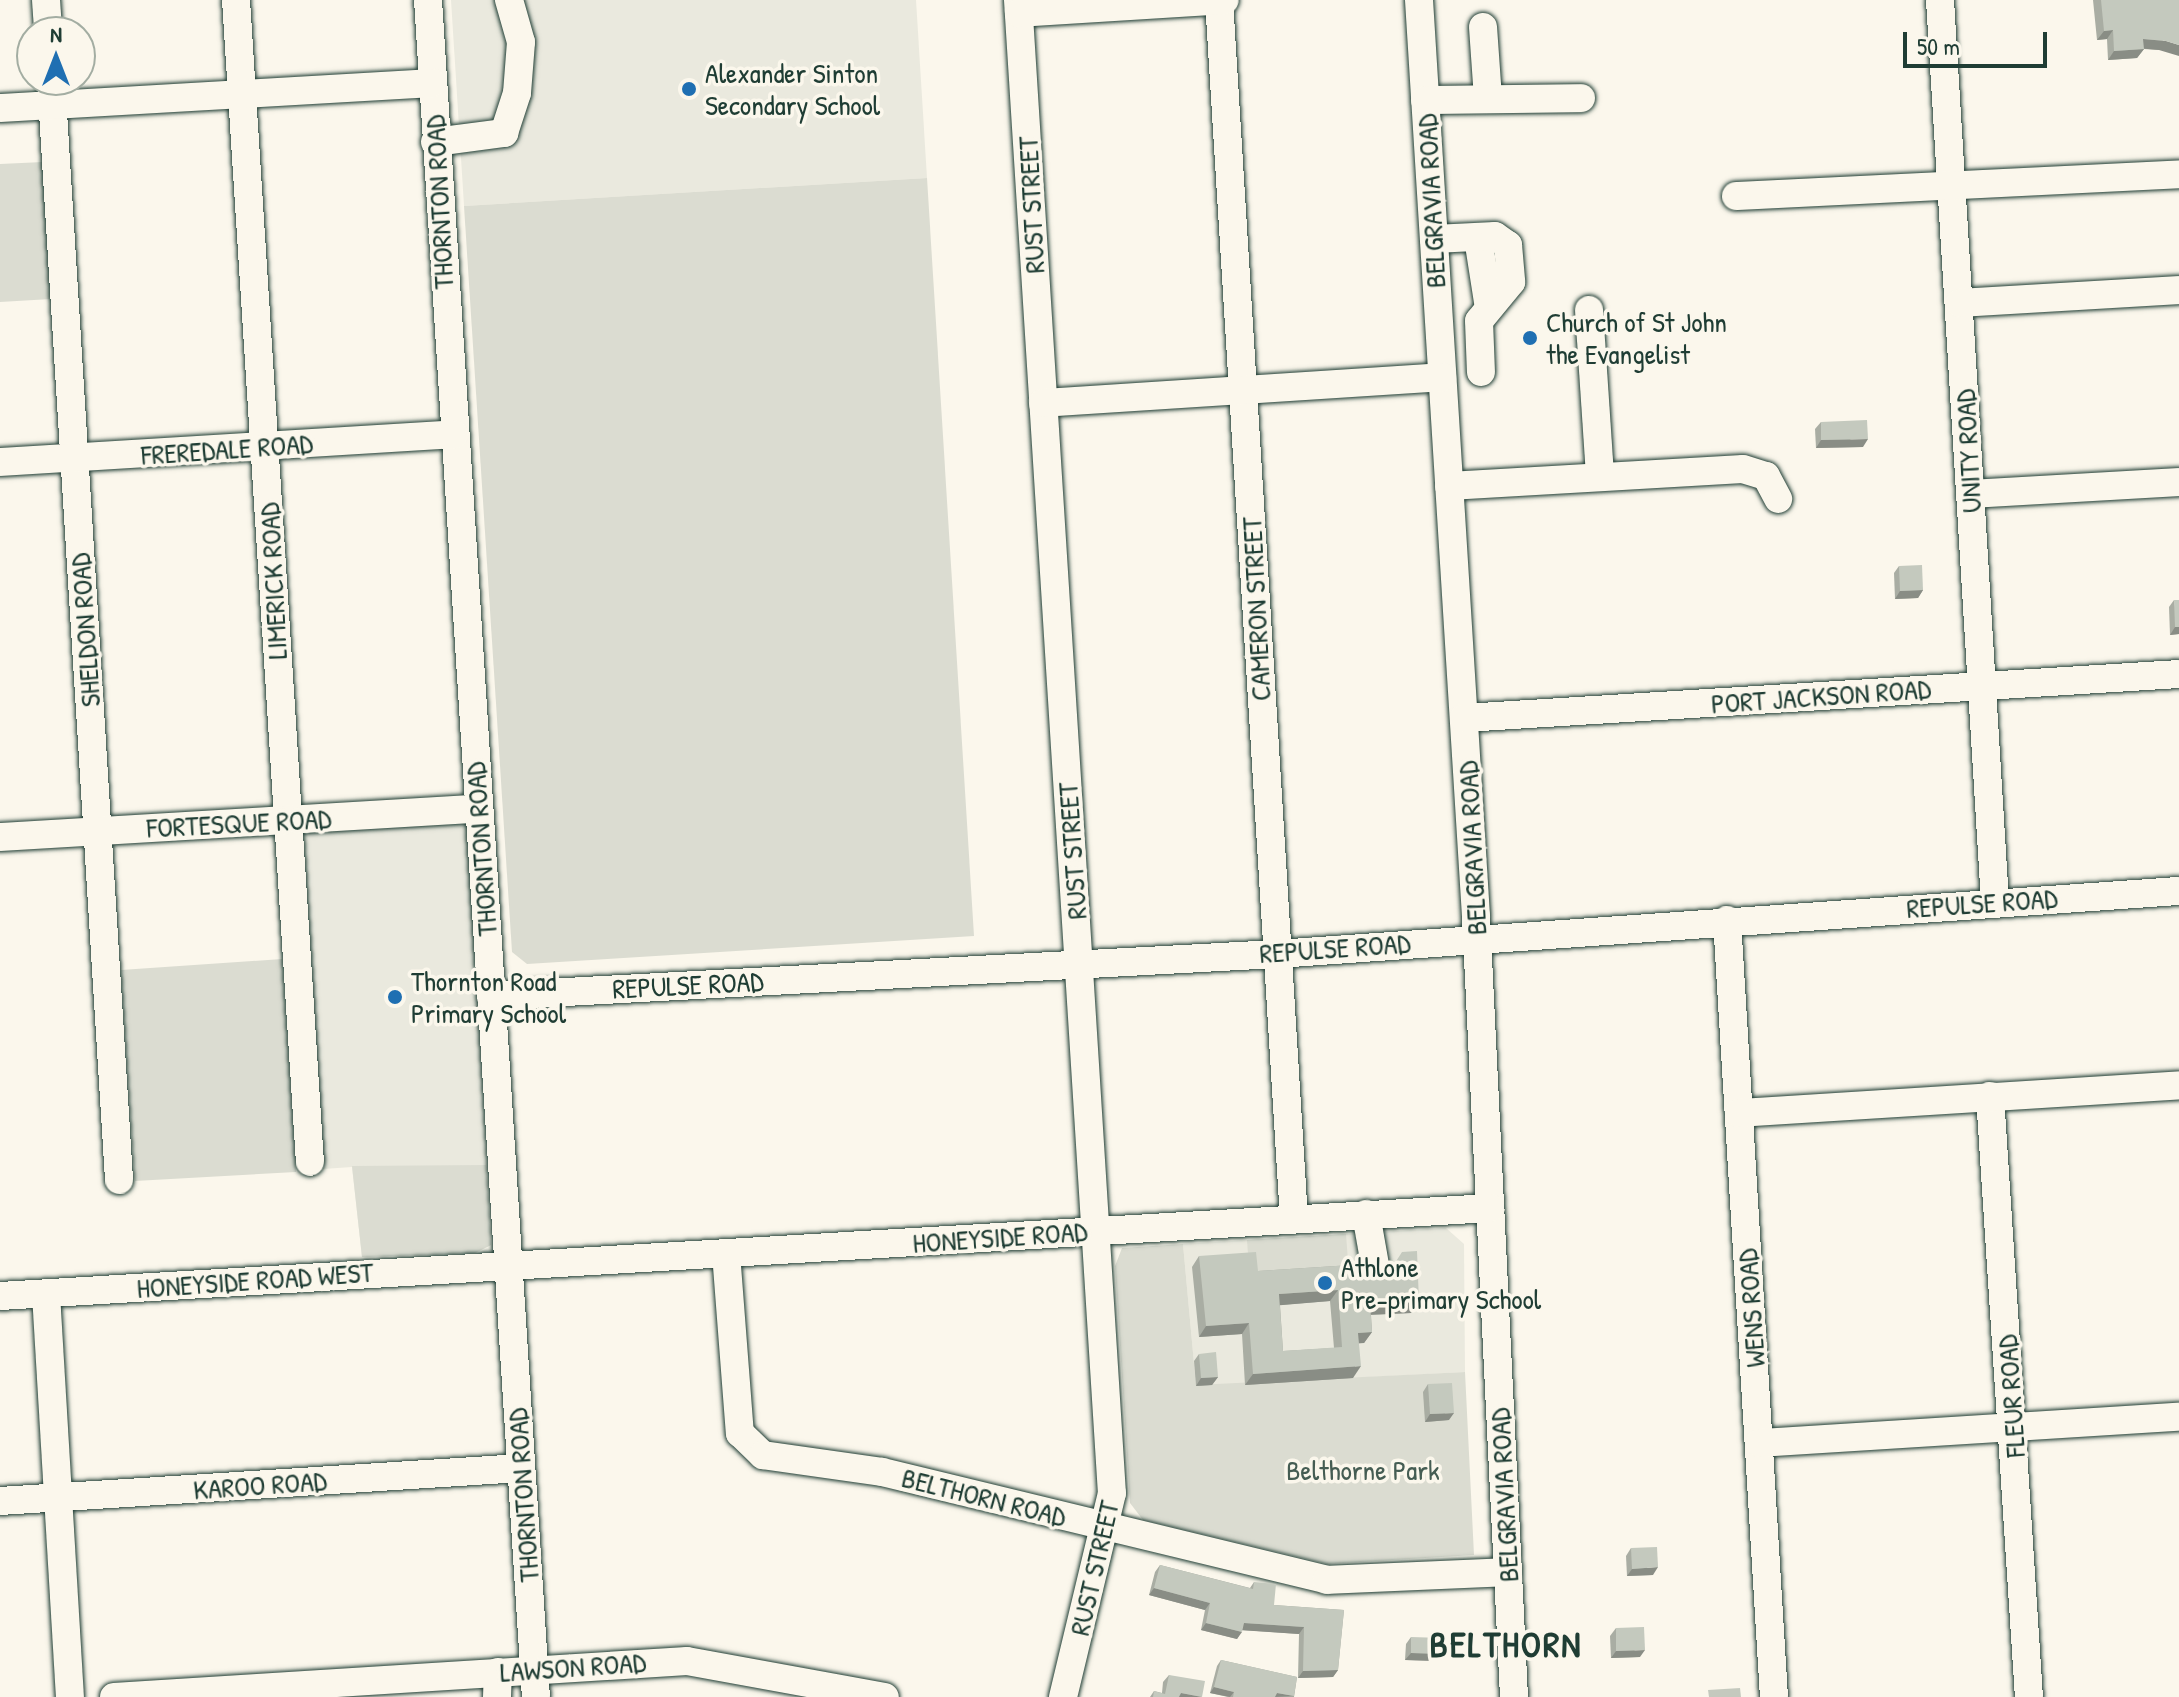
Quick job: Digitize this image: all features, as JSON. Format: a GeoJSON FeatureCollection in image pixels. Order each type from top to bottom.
{"type":"FeatureCollection","features":[{"type":"Feature","properties":{"kind":"street","name":"LIMERICK ROAD"},"geometry":{"type":"LineString","coordinates":[[236,0],[310,1162]]}},
{"type":"Feature","properties":{"kind":"street","name":"THORNTON ROAD"},"geometry":{"type":"LineString","coordinates":[[428,0],[535,1683]]}},
{"type":"Feature","properties":{"kind":"street"},"geometry":{"type":"LineString","coordinates":[[435,142],[504,133],[517,93],[521,42],[509,0]]}},
{"type":"Feature","properties":{"kind":"street","name":"CAMERON STREET"},"geometry":{"type":"LineString","coordinates":[[1219,0],[1294,1218]]}},
{"type":"Feature","properties":{"kind":"street"},"geometry":{"type":"LineString","coordinates":[[1019,6],[1225,0]]}},
{"type":"Feature","properties":{"kind":"street","name":"BELGRAVIA ROAD"},"geometry":{"type":"LineString","coordinates":[[1419,0],[1477,937],[1514,1697]]}},
{"type":"Feature","properties":{"kind":"street","name":"UNITY ROAD"},"geometry":{"type":"LineString","coordinates":[[1940,0],[1995,902]]}},
{"type":"Feature","properties":{"kind":"street","name":"RUST STREET"},"geometry":{"type":"LineString","coordinates":[[1019,6],[1111,1468],[1107,1528],[1063,1697]]}},
{"type":"Feature","properties":{"kind":"street"},"geometry":{"type":"LineString","coordinates":[[1483,27],[1488,99]]}},
{"type":"Feature","properties":{"kind":"street"},"geometry":{"type":"LineString","coordinates":[[96,92],[241,93],[432,83]]}},
{"type":"Feature","properties":{"kind":"street"},"geometry":{"type":"LineString","coordinates":[[0,108],[39,96]]}},
{"type":"Feature","properties":{"kind":"street","name":"SHELDON ROAD"},"geometry":{"type":"LineString","coordinates":[[52,96],[119,1180]]}},
{"type":"Feature","properties":{"kind":"street"},"geometry":{"type":"LineString","coordinates":[[1425,100],[1581,98]]}},
{"type":"Feature","properties":{"kind":"street"},"geometry":{"type":"LineString","coordinates":[[1736,196],[1953,188],[2179,174]]}},
{"type":"Feature","properties":{"kind":"street"},"geometry":{"type":"LineString","coordinates":[[1434,239],[1478,238],[1488,302],[1478,329],[1481,372]]}},
{"type":"Feature","properties":{"kind":"street"},"geometry":{"type":"LineString","coordinates":[[1960,303],[2179,290]]}},
{"type":"Feature","properties":{"kind":"street"},"geometry":{"type":"LineString","coordinates":[[1589,310],[1600,477]]}},
{"type":"Feature","properties":{"kind":"street"},"geometry":{"type":"LineString","coordinates":[[1043,403],[1442,377]]}},
{"type":"Feature","properties":{"kind":"street","name":"FREREDALE ROAD"},"geometry":{"type":"LineString","coordinates":[[0,462],[454,434]]}},
{"type":"Feature","properties":{"kind":"street"},"geometry":{"type":"LineString","coordinates":[[1449,486],[1743,469],[1766,476],[1778,499]]}},
{"type":"Feature","properties":{"kind":"street"},"geometry":{"type":"LineString","coordinates":[[1971,494],[2179,482]]}},
{"type":"Feature","properties":{"kind":"street","name":"PORT JACKSON ROAD"},"geometry":{"type":"LineString","coordinates":[[1464,718],[2179,674]]}},
{"type":"Feature","properties":{"kind":"street","name":"FORTESQUE ROAD"},"geometry":{"type":"LineString","coordinates":[[0,837],[478,809]]}},
{"type":"Feature","properties":{"kind":"street","name":"REPULSE ROAD"},"geometry":{"type":"LineString","coordinates":[[491,996],[1277,954],[1477,937],[2179,891]]}},
{"type":"Feature","properties":{"kind":"street","name":"WENS ROAD"},"geometry":{"type":"LineString","coordinates":[[1727,920],[1774,1697]]}},
{"type":"Feature","properties":{"kind":"street"},"geometry":{"type":"LineString","coordinates":[[1739,1113],[2179,1085]]}},
{"type":"Feature","properties":{"kind":"street","name":"FLEUR ROAD"},"geometry":{"type":"LineString","coordinates":[[1990,1096],[2029,1697]]}},
{"type":"Feature","properties":{"kind":"street","name":"HONEYSIDE ROAD"},"geometry":{"type":"LineString","coordinates":[[509,1264],[1490,1208]]}},
{"type":"Feature","properties":{"kind":"street"},"geometry":{"type":"LineString","coordinates":[[1366,1214],[1376,1271]]}},
{"type":"Feature","properties":{"kind":"street","name":"BELTHORN ROAD"},"geometry":{"type":"LineString","coordinates":[[726,1253],[737,1415],[749,1447],[1327,1580],[1508,1572]]}},
{"type":"Feature","properties":{"kind":"street","name":"HONEYSIDE ROAD WEST"},"geometry":{"type":"LineString","coordinates":[[0,1296],[509,1264]]}},
{"type":"Feature","properties":{"kind":"street"},"geometry":{"type":"LineString","coordinates":[[46,1294],[70,1697]]}},
{"type":"Feature","properties":{"kind":"street"},"geometry":{"type":"LineString","coordinates":[[1760,1443],[2179,1417]]}},
{"type":"Feature","properties":{"kind":"street","name":"KAROO ROAD"},"geometry":{"type":"LineString","coordinates":[[0,1501],[521,1468]]}},
{"type":"Feature","properties":{"kind":"street","name":"LAWSON ROAD"},"geometry":{"type":"LineString","coordinates":[[114,1697],[535,1683],[728,1663],[885,1697]]}},
{"type":"Feature","properties":{"kind":"shaded area","name":"Alexander Sinton Secondary School"},"geometry":{"type":"Polygon","coordinates":[[[451,0],[916,0],[927,178],[464,206],[451,0]]]}},
{"type":"Feature","properties":{"kind":"shaded area","name":"Thornton Road Primary School"},"geometry":{"type":"Polygon","coordinates":[[[468,821],[491,1245],[475,1253],[362,1257],[352,1167],[323,1169],[304,830],[468,821]]]}},
{"type":"Feature","properties":{"kind":"shaded area","name":"Athlone Pre-primary School"},"geometry":{"type":"Polygon","coordinates":[[[1446,1228],[1464,1244],[1465,1372],[1196,1386],[1183,1244],[1446,1228]]]}},
{"type":"Feature","properties":{"kind":"green space"},"geometry":{"type":"Polygon","coordinates":[[[43,162],[51,299],[0,302],[0,164],[43,162]]]}},
{"type":"Feature","properties":{"kind":"green space"},"geometry":{"type":"Polygon","coordinates":[[[927,178],[974,936],[527,964],[512,952],[464,206],[927,178]]]}},
{"type":"Feature","properties":{"kind":"green space"},"geometry":{"type":"Polygon","coordinates":[[[282,959],[296,1172],[135,1181],[121,970],[282,959]]]}},
{"type":"Feature","properties":{"kind":"green space"},"geometry":{"type":"Polygon","coordinates":[[[486,1165],[491,1245],[475,1253],[362,1257],[352,1166],[486,1165]]]}},
{"type":"Feature","properties":{"kind":"green space"},"geometry":{"type":"Polygon","coordinates":[[[1346,1234],[1349,1275],[1250,1282],[1247,1240],[1346,1234]]]}},
{"type":"Feature","properties":{"kind":"green space","name":"Belthorne Park"},"geometry":{"type":"Polygon","coordinates":[[[1183,1244],[1196,1385],[1465,1372],[1474,1555],[1327,1564],[1143,1520],[1130,1503],[1115,1266],[1122,1248],[1183,1244]]]}},
{"type":"Feature","properties":{"kind":"building"},"geometry":{"type":"Polygon","coordinates":[[[2101,0],[2179,0],[2179,45],[2143,39],[2144,49],[2114,51],[2113,30],[2104,31],[2101,0]]]}},
{"type":"Feature","properties":{"kind":"building"},"geometry":{"type":"Polygon","coordinates":[[[1867,420],[1868,439],[1821,440],[1821,422],[1867,420]]]}},
{"type":"Feature","properties":{"kind":"building"},"geometry":{"type":"Polygon","coordinates":[[[1922,565],[1923,590],[1900,591],[1899,566],[1922,565]]]}},
{"type":"Feature","properties":{"kind":"building"},"geometry":{"type":"Polygon","coordinates":[[[2174,600],[2179,600],[2179,627],[2175,627],[2174,600]]]}},
{"type":"Feature","properties":{"kind":"building"},"geometry":{"type":"Polygon","coordinates":[[[1417,1251],[1419,1302],[1370,1304],[1372,1332],[1358,1333],[1361,1366],[1253,1374],[1249,1323],[1206,1326],[1199,1256],[1256,1252],[1258,1271],[1367,1264],[1386,1277],[1402,1252],[1417,1251]],[[1338,1290],[1279,1294],[1283,1351],[1342,1347],[1338,1290]]]}},
{"type":"Feature","properties":{"kind":"building"},"geometry":{"type":"Polygon","coordinates":[[[1216,1352],[1218,1377],[1201,1378],[1199,1354],[1216,1352]]]}},
{"type":"Feature","properties":{"kind":"building"},"geometry":{"type":"Polygon","coordinates":[[[1452,1383],[1454,1413],[1430,1414],[1428,1384],[1452,1383]]]}},
{"type":"Feature","properties":{"kind":"building"},"geometry":{"type":"Polygon","coordinates":[[[1657,1547],[1658,1567],[1632,1569],[1631,1548],[1657,1547]]]}},
{"type":"Feature","properties":{"kind":"building"},"geometry":{"type":"Polygon","coordinates":[[[1160,1565],[1253,1589],[1254,1582],[1276,1584],[1274,1605],[1344,1610],[1338,1670],[1303,1671],[1304,1627],[1244,1623],[1242,1632],[1206,1623],[1210,1603],[1154,1588],[1160,1565]]]}},
{"type":"Feature","properties":{"kind":"building"},"geometry":{"type":"Polygon","coordinates":[[[1644,1627],[1645,1650],[1616,1651],[1616,1628],[1644,1627]]]}},
{"type":"Feature","properties":{"kind":"building"},"geometry":{"type":"Polygon","coordinates":[[[1411,1637],[1442,1638],[1442,1654],[1411,1653],[1411,1637]]]}},
{"type":"Feature","properties":{"kind":"building"},"geometry":{"type":"Polygon","coordinates":[[[1221,1660],[1297,1677],[1294,1696],[1277,1693],[1275,1697],[1233,1697],[1234,1692],[1214,1687],[1221,1660]]]}},
{"type":"Feature","properties":{"kind":"building"},"geometry":{"type":"Polygon","coordinates":[[[1169,1675],[1205,1681],[1202,1697],[1181,1693],[1179,1697],[1153,1697],[1154,1691],[1165,1694],[1169,1675]]]}},
{"type":"Feature","properties":{"kind":"building"},"geometry":{"type":"Polygon","coordinates":[[[1740,1688],[1741,1697],[1709,1697],[1708,1690],[1740,1688]]]}},
{"type":"Feature","properties":{"kind":"place","name":"Alexander Sinton Secondary School"},"geometry":{"type":"Point","coordinates":[689,89]}},
{"type":"Feature","properties":{"kind":"place","name":"Church of St John the Evangelist"},"geometry":{"type":"Point","coordinates":[1530,338]}},
{"type":"Feature","properties":{"kind":"place","name":"Thornton Road Primary School"},"geometry":{"type":"Point","coordinates":[395,997]}},
{"type":"Feature","properties":{"kind":"place","name":"Athlone Pre-primary School"},"geometry":{"type":"Point","coordinates":[1325,1283]}},
{"type":"Feature","properties":{"kind":"district","name":"BELTHORN"},"geometry":{"type":"Point","coordinates":[1506,1644]}}]}
